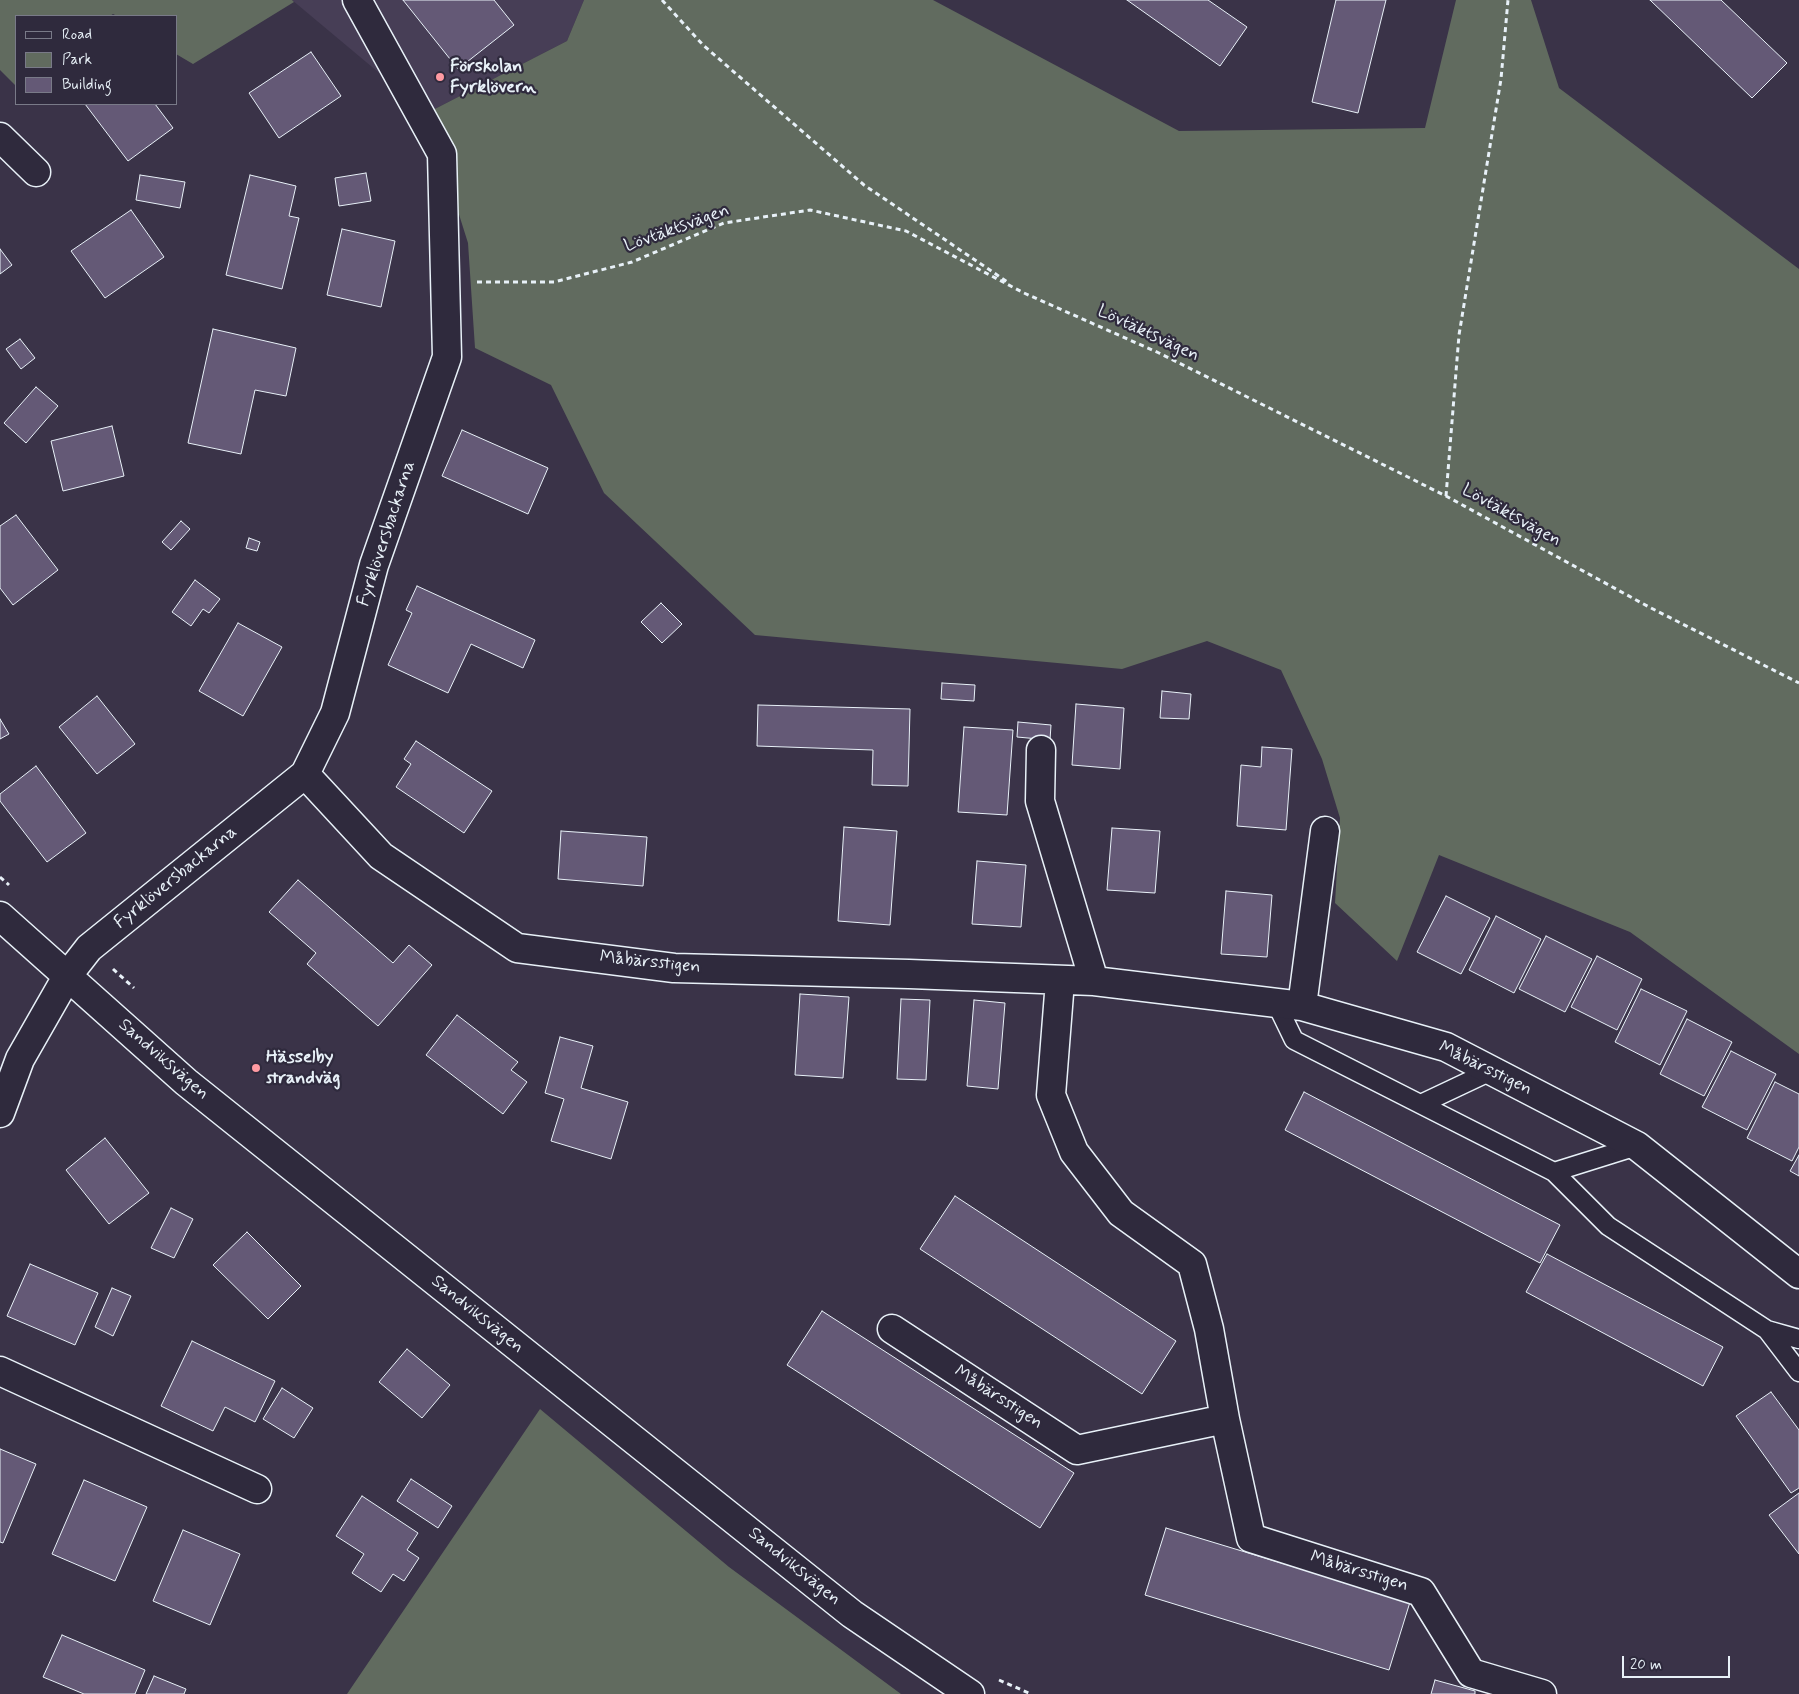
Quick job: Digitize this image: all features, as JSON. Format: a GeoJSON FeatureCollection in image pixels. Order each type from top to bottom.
{"type":"FeatureCollection","features":[{"type":"Feature","properties":{"kind":"street","name":"Fyrklöversbackarna"},"geometry":{"type":"LineString","coordinates":[[68,975],[89,948],[305,774],[335,713],[374,565],[447,357],[442,154],[357,0]]}},
{"type":"Feature","properties":{"kind":"street"},"geometry":{"type":"LineString","coordinates":[[0,137],[36,172]]}},
{"type":"Feature","properties":{"kind":"street"},"geometry":{"type":"LineString","coordinates":[[1041,750],[1040,801],[1094,982]]}},
{"type":"Feature","properties":{"kind":"street","name":"Måbärsstigen"},"geometry":{"type":"LineString","coordinates":[[305,774],[382,856],[517,948],[674,968],[908,974],[1094,982],[1289,1005],[1446,1047],[1637,1146],[1799,1274]]}},
{"type":"Feature","properties":{"kind":"street"},"geometry":{"type":"LineString","coordinates":[[1289,1005],[1325,831]]}},
{"type":"Feature","properties":{"kind":"street","name":"Sandviksvägen"},"geometry":{"type":"LineString","coordinates":[[0,916],[186,1082],[852,1614],[970,1694]]}},
{"type":"Feature","properties":{"kind":"street"},"geometry":{"type":"LineString","coordinates":[[0,1113],[20,1060],[68,975]]}},
{"type":"Feature","properties":{"kind":"street","name":"Måbärsstigen"},"geometry":{"type":"LineString","coordinates":[[1060,982],[1051,1095],[1074,1152],[1121,1213],[1192,1264],[1209,1329],[1225,1419],[1251,1538],[1421,1592],[1470,1673],[1542,1694]]}},
{"type":"Feature","properties":{"kind":"street","name":"Måbärsstigen"},"geometry":{"type":"LineString","coordinates":[[892,1329],[1077,1450],[1225,1419]]}},
{"type":"Feature","properties":{"kind":"street"},"geometry":{"type":"LineString","coordinates":[[0,1370],[258,1489]]}},
{"type":"Feature","properties":{"kind":"lane"},"geometry":{"type":"LineString","coordinates":[[1289,1005],[1294,1040],[1554,1172],[1608,1226],[1767,1330],[1799,1339]]}},
{"type":"Feature","properties":{"kind":"lane"},"geometry":{"type":"LineString","coordinates":[[1421,1104],[1493,1070]]}},
{"type":"Feature","properties":{"kind":"lane"},"geometry":{"type":"LineString","coordinates":[[1554,1172],[1637,1146]]}},
{"type":"Feature","properties":{"kind":"lane"},"geometry":{"type":"LineString","coordinates":[[1767,1330],[1799,1372]]}},
{"type":"Feature","properties":{"kind":"path"},"geometry":{"type":"LineString","coordinates":[[662,0],[703,45],[864,185],[1024,293]]}},
{"type":"Feature","properties":{"kind":"path"},"geometry":{"type":"LineString","coordinates":[[1446,496],[1459,335],[1501,79],[1508,0]]}},
{"type":"Feature","properties":{"kind":"path","name":"Lövtäktsvägen"},"geometry":{"type":"LineString","coordinates":[[445,282],[554,282],[632,262],[724,223],[810,210],[906,230],[1024,293],[1159,353],[1446,496],[1649,608],[1799,683]]}},
{"type":"Feature","properties":{"kind":"shaded area","name":"Förskolan Fyrklövern"},"geometry":{"type":"Polygon","coordinates":[[[292,0],[584,0],[567,41],[427,113],[292,0]]]}},
{"type":"Feature","properties":{"kind":"green space"},"geometry":{"type":"Polygon","coordinates":[[[0,0],[292,0],[294,2],[193,64],[178,55],[178,15],[15,15],[15,85],[0,70],[0,0]]]}},
{"type":"Feature","properties":{"kind":"green space"},"geometry":{"type":"Polygon","coordinates":[[[584,0],[933,0],[1179,131],[1425,128],[1456,0],[1531,0],[1559,88],[1799,269],[1799,1054],[1630,932],[1439,855],[1397,961],[1335,903],[1340,818],[1322,759],[1281,670],[1207,641],[1122,669],[755,635],[604,493],[551,385],[475,348],[468,243],[427,113],[567,41],[584,0]]]}},
{"type":"Feature","properties":{"kind":"green space"},"geometry":{"type":"Polygon","coordinates":[[[540,1409],[729,1567],[901,1694],[347,1694],[540,1409]]]}},
{"type":"Feature","properties":{"kind":"building"},"geometry":{"type":"Polygon","coordinates":[[[403,0],[494,0],[514,25],[458,69],[403,0]]]}},
{"type":"Feature","properties":{"kind":"building"},"geometry":{"type":"Polygon","coordinates":[[[1127,0],[1208,0],[1247,27],[1220,66],[1127,0]]]}},
{"type":"Feature","properties":{"kind":"building"},"geometry":{"type":"Polygon","coordinates":[[[1336,0],[1386,0],[1358,113],[1312,102],[1336,0]]]}},
{"type":"Feature","properties":{"kind":"building"},"geometry":{"type":"Polygon","coordinates":[[[1650,0],[1721,0],[1787,63],[1752,98],[1650,0]]]}},
{"type":"Feature","properties":{"kind":"building"},"geometry":{"type":"Polygon","coordinates":[[[311,52],[341,96],[279,138],[249,93],[311,52]]]}},
{"type":"Feature","properties":{"kind":"building"},"geometry":{"type":"Polygon","coordinates":[[[86,105],[156,105],[173,128],[128,161],[86,105]]]}},
{"type":"Feature","properties":{"kind":"building"},"geometry":{"type":"Polygon","coordinates":[[[366,173],[371,201],[339,206],[335,178],[366,173]]]}},
{"type":"Feature","properties":{"kind":"building"},"geometry":{"type":"Polygon","coordinates":[[[140,175],[185,182],[180,208],[136,200],[140,175]]]}},
{"type":"Feature","properties":{"kind":"building"},"geometry":{"type":"Polygon","coordinates":[[[250,175],[296,186],[289,216],[299,218],[282,289],[226,275],[250,175]]]}},
{"type":"Feature","properties":{"kind":"building"},"geometry":{"type":"Polygon","coordinates":[[[131,210],[164,257],[105,298],[71,251],[131,210]]]}},
{"type":"Feature","properties":{"kind":"building"},"geometry":{"type":"Polygon","coordinates":[[[342,229],[395,241],[381,307],[327,295],[342,229]]]}},
{"type":"Feature","properties":{"kind":"building"},"geometry":{"type":"Polygon","coordinates":[[[0,249],[12,265],[0,274],[0,249]]]}},
{"type":"Feature","properties":{"kind":"building"},"geometry":{"type":"Polygon","coordinates":[[[213,329],[296,348],[286,396],[255,390],[241,454],[188,443],[213,329]]]}},
{"type":"Feature","properties":{"kind":"building"},"geometry":{"type":"Polygon","coordinates":[[[20,339],[35,358],[21,369],[6,349],[20,339]]]}},
{"type":"Feature","properties":{"kind":"building"},"geometry":{"type":"Polygon","coordinates":[[[36,387],[58,406],[26,443],[4,423],[36,387]]]}},
{"type":"Feature","properties":{"kind":"building"},"geometry":{"type":"Polygon","coordinates":[[[112,426],[124,476],[63,491],[51,441],[112,426]]]}},
{"type":"Feature","properties":{"kind":"building"},"geometry":{"type":"Polygon","coordinates":[[[462,430],[548,468],[528,514],[442,476],[462,430]]]}},
{"type":"Feature","properties":{"kind":"building"},"geometry":{"type":"Polygon","coordinates":[[[16,515],[58,570],[13,605],[0,588],[0,526],[16,515]]]}},
{"type":"Feature","properties":{"kind":"building"},"geometry":{"type":"Polygon","coordinates":[[[181,521],[190,529],[171,550],[162,542],[181,521]]]}},
{"type":"Feature","properties":{"kind":"building"},"geometry":{"type":"Polygon","coordinates":[[[249,538],[260,542],[257,551],[246,548],[249,538]]]}},
{"type":"Feature","properties":{"kind":"building"},"geometry":{"type":"Polygon","coordinates":[[[195,580],[220,599],[209,613],[203,609],[191,626],[172,612],[195,580]]]}},
{"type":"Feature","properties":{"kind":"building"},"geometry":{"type":"Polygon","coordinates":[[[417,586],[535,640],[523,668],[471,644],[448,693],[388,665],[412,613],[406,610],[417,586]]]}},
{"type":"Feature","properties":{"kind":"building"},"geometry":{"type":"Polygon","coordinates":[[[661,603],[682,624],[662,643],[641,622],[661,603]]]}},
{"type":"Feature","properties":{"kind":"building"},"geometry":{"type":"Polygon","coordinates":[[[238,623],[282,647],[243,716],[199,691],[238,623]]]}},
{"type":"Feature","properties":{"kind":"building"},"geometry":{"type":"Polygon","coordinates":[[[942,683],[975,685],[974,701],[941,699],[942,683]]]}},
{"type":"Feature","properties":{"kind":"building"},"geometry":{"type":"Polygon","coordinates":[[[1162,691],[1191,694],[1189,719],[1160,718],[1162,691]]]}},
{"type":"Feature","properties":{"kind":"building"},"geometry":{"type":"Polygon","coordinates":[[[97,696],[135,744],[97,774],[59,727],[97,696]]]}},
{"type":"Feature","properties":{"kind":"building"},"geometry":{"type":"Polygon","coordinates":[[[1076,704],[1124,708],[1120,769],[1072,765],[1076,704]]]}},
{"type":"Feature","properties":{"kind":"building"},"geometry":{"type":"Polygon","coordinates":[[[758,705],[910,709],[908,786],[872,785],[873,750],[757,746],[758,705]]]}},
{"type":"Feature","properties":{"kind":"building"},"geometry":{"type":"Polygon","coordinates":[[[0,719],[9,734],[0,739],[0,719]]]}},
{"type":"Feature","properties":{"kind":"building"},"geometry":{"type":"Polygon","coordinates":[[[1018,722],[1051,725],[1050,740],[1017,737],[1018,722]]]}},
{"type":"Feature","properties":{"kind":"building"},"geometry":{"type":"Polygon","coordinates":[[[964,727],[1013,730],[1007,815],[958,812],[964,727]]]}},
{"type":"Feature","properties":{"kind":"building"},"geometry":{"type":"Polygon","coordinates":[[[416,741],[492,791],[464,833],[396,787],[411,764],[404,759],[416,741]]]}},
{"type":"Feature","properties":{"kind":"building"},"geometry":{"type":"Polygon","coordinates":[[[1262,747],[1292,749],[1286,830],[1237,826],[1241,765],[1261,767],[1262,747]]]}},
{"type":"Feature","properties":{"kind":"building"},"geometry":{"type":"Polygon","coordinates":[[[36,766],[86,833],[47,862],[0,801],[0,794],[36,766]]]}},
{"type":"Feature","properties":{"kind":"building"},"geometry":{"type":"Polygon","coordinates":[[[844,827],[897,831],[890,925],[838,921],[844,827]]]}},
{"type":"Feature","properties":{"kind":"building"},"geometry":{"type":"Polygon","coordinates":[[[1112,828],[1160,831],[1155,893],[1107,890],[1112,828]]]}},
{"type":"Feature","properties":{"kind":"building"},"geometry":{"type":"Polygon","coordinates":[[[561,831],[647,837],[643,886],[558,879],[561,831]]]}},
{"type":"Feature","properties":{"kind":"building"},"geometry":{"type":"Polygon","coordinates":[[[977,861],[1026,865],[1021,927],[972,924],[977,861]]]}},
{"type":"Feature","properties":{"kind":"building"},"geometry":{"type":"Polygon","coordinates":[[[298,880],[393,963],[409,945],[432,965],[378,1026],[307,964],[316,953],[269,912],[298,880]]]}},
{"type":"Feature","properties":{"kind":"building"},"geometry":{"type":"Polygon","coordinates":[[[1226,891],[1272,895],[1267,957],[1221,954],[1226,891]]]}},
{"type":"Feature","properties":{"kind":"building"},"geometry":{"type":"Polygon","coordinates":[[[1446,896],[1490,918],[1461,974],[1417,952],[1446,896]]]}},
{"type":"Feature","properties":{"kind":"building"},"geometry":{"type":"Polygon","coordinates":[[[1496,916],[1541,939],[1514,993],[1469,970],[1496,916]]]}},
{"type":"Feature","properties":{"kind":"building"},"geometry":{"type":"Polygon","coordinates":[[[1546,936],[1592,959],[1565,1012],[1519,989],[1546,936]]]}},
{"type":"Feature","properties":{"kind":"building"},"geometry":{"type":"Polygon","coordinates":[[[1597,956],[1642,979],[1617,1030],[1571,1007],[1597,956]]]}},
{"type":"Feature","properties":{"kind":"building"},"geometry":{"type":"Polygon","coordinates":[[[1641,989],[1687,1011],[1660,1065],[1615,1042],[1641,989]]]}},
{"type":"Feature","properties":{"kind":"building"},"geometry":{"type":"Polygon","coordinates":[[[800,994],[849,997],[843,1078],[795,1075],[800,994]]]}},
{"type":"Feature","properties":{"kind":"building"},"geometry":{"type":"Polygon","coordinates":[[[901,999],[930,1000],[926,1080],[897,1079],[901,999]]]}},
{"type":"Feature","properties":{"kind":"building"},"geometry":{"type":"Polygon","coordinates":[[[974,1000],[1005,1003],[998,1089],[967,1086],[974,1000]]]}},
{"type":"Feature","properties":{"kind":"building"},"geometry":{"type":"Polygon","coordinates":[[[457,1015],[518,1062],[511,1070],[527,1082],[503,1114],[426,1055],[457,1015]]]}},
{"type":"Feature","properties":{"kind":"building"},"geometry":{"type":"Polygon","coordinates":[[[1687,1019],[1732,1042],[1704,1096],[1660,1074],[1687,1019]]]}},
{"type":"Feature","properties":{"kind":"building"},"geometry":{"type":"Polygon","coordinates":[[[560,1037],[593,1046],[581,1088],[628,1102],[611,1159],[551,1141],[564,1099],[545,1093],[560,1037]]]}},
{"type":"Feature","properties":{"kind":"building"},"geometry":{"type":"Polygon","coordinates":[[[1731,1051],[1776,1074],[1747,1130],[1702,1107],[1731,1051]]]}},
{"type":"Feature","properties":{"kind":"building"},"geometry":{"type":"Polygon","coordinates":[[[1775,1082],[1799,1094],[1799,1147],[1792,1161],[1747,1138],[1775,1082]]]}},
{"type":"Feature","properties":{"kind":"building"},"geometry":{"type":"Polygon","coordinates":[[[1304,1092],[1560,1225],[1540,1263],[1285,1130],[1304,1092]]]}},
{"type":"Feature","properties":{"kind":"building"},"geometry":{"type":"Polygon","coordinates":[[[105,1138],[149,1193],[109,1224],[66,1170],[105,1138]]]}},
{"type":"Feature","properties":{"kind":"building"},"geometry":{"type":"Polygon","coordinates":[[[1799,1155],[1799,1176],[1790,1171],[1799,1155]]]}},
{"type":"Feature","properties":{"kind":"building"},"geometry":{"type":"Polygon","coordinates":[[[955,1196],[1176,1341],[1142,1394],[920,1249],[955,1196]]]}},
{"type":"Feature","properties":{"kind":"building"},"geometry":{"type":"Polygon","coordinates":[[[171,1208],[193,1219],[174,1258],[151,1248],[171,1208]]]}},
{"type":"Feature","properties":{"kind":"building"},"geometry":{"type":"Polygon","coordinates":[[[247,1232],[301,1286],[268,1319],[213,1265],[247,1232]]]}},
{"type":"Feature","properties":{"kind":"building"},"geometry":{"type":"Polygon","coordinates":[[[1547,1254],[1723,1347],[1703,1386],[1526,1292],[1547,1254]]]}},
{"type":"Feature","properties":{"kind":"building"},"geometry":{"type":"Polygon","coordinates":[[[30,1264],[98,1293],[75,1345],[7,1316],[30,1264]]]}},
{"type":"Feature","properties":{"kind":"building"},"geometry":{"type":"Polygon","coordinates":[[[112,1288],[131,1296],[113,1336],[95,1327],[112,1288]]]}},
{"type":"Feature","properties":{"kind":"building"},"geometry":{"type":"Polygon","coordinates":[[[822,1311],[1074,1473],[1040,1528],[787,1365],[822,1311]]]}},
{"type":"Feature","properties":{"kind":"building"},"geometry":{"type":"Polygon","coordinates":[[[192,1341],[275,1381],[255,1422],[225,1407],[213,1431],[161,1406],[192,1341]]]}},
{"type":"Feature","properties":{"kind":"building"},"geometry":{"type":"Polygon","coordinates":[[[407,1349],[450,1385],[422,1418],[379,1382],[407,1349]]]}},
{"type":"Feature","properties":{"kind":"building"},"geometry":{"type":"Polygon","coordinates":[[[282,1388],[313,1408],[294,1438],[263,1419],[282,1388]]]}},
{"type":"Feature","properties":{"kind":"building"},"geometry":{"type":"Polygon","coordinates":[[[1771,1392],[1799,1430],[1799,1488],[1791,1493],[1736,1416],[1771,1392]]]}},
{"type":"Feature","properties":{"kind":"building"},"geometry":{"type":"Polygon","coordinates":[[[0,1449],[36,1464],[3,1543],[0,1542],[0,1449]]]}},
{"type":"Feature","properties":{"kind":"building"},"geometry":{"type":"Polygon","coordinates":[[[411,1479],[452,1506],[438,1528],[397,1501],[411,1479]]]}},
{"type":"Feature","properties":{"kind":"building"},"geometry":{"type":"Polygon","coordinates":[[[84,1480],[147,1507],[115,1581],[52,1554],[84,1480]]]}},
{"type":"Feature","properties":{"kind":"building"},"geometry":{"type":"Polygon","coordinates":[[[1799,1493],[1799,1554],[1769,1515],[1799,1493]]]}},
{"type":"Feature","properties":{"kind":"building"},"geometry":{"type":"Polygon","coordinates":[[[362,1496],[418,1533],[407,1550],[419,1558],[404,1581],[393,1574],[381,1592],[352,1573],[364,1554],[336,1536],[362,1496]]]}},
{"type":"Feature","properties":{"kind":"building"},"geometry":{"type":"Polygon","coordinates":[[[1166,1528],[1410,1602],[1389,1670],[1145,1595],[1166,1528]]]}},
{"type":"Feature","properties":{"kind":"building"},"geometry":{"type":"Polygon","coordinates":[[[183,1530],[240,1554],[210,1625],[153,1601],[183,1530]]]}},
{"type":"Feature","properties":{"kind":"building"},"geometry":{"type":"Polygon","coordinates":[[[62,1635],[145,1670],[135,1694],[84,1694],[43,1677],[62,1635]]]}},
{"type":"Feature","properties":{"kind":"building"},"geometry":{"type":"Polygon","coordinates":[[[154,1676],[186,1689],[184,1694],[146,1694],[154,1676]]]}},
{"type":"Feature","properties":{"kind":"building"},"geometry":{"type":"Polygon","coordinates":[[[1435,1680],[1475,1691],[1475,1694],[1431,1694],[1435,1680]]]}},
{"type":"Feature","properties":{"kind":"place","name":"Förskolan Fyrklövern"},"geometry":{"type":"Point","coordinates":[440,77]}},
{"type":"Feature","properties":{"kind":"place","name":"Hässelby strandväg"},"geometry":{"type":"Point","coordinates":[256,1068]}}]}
